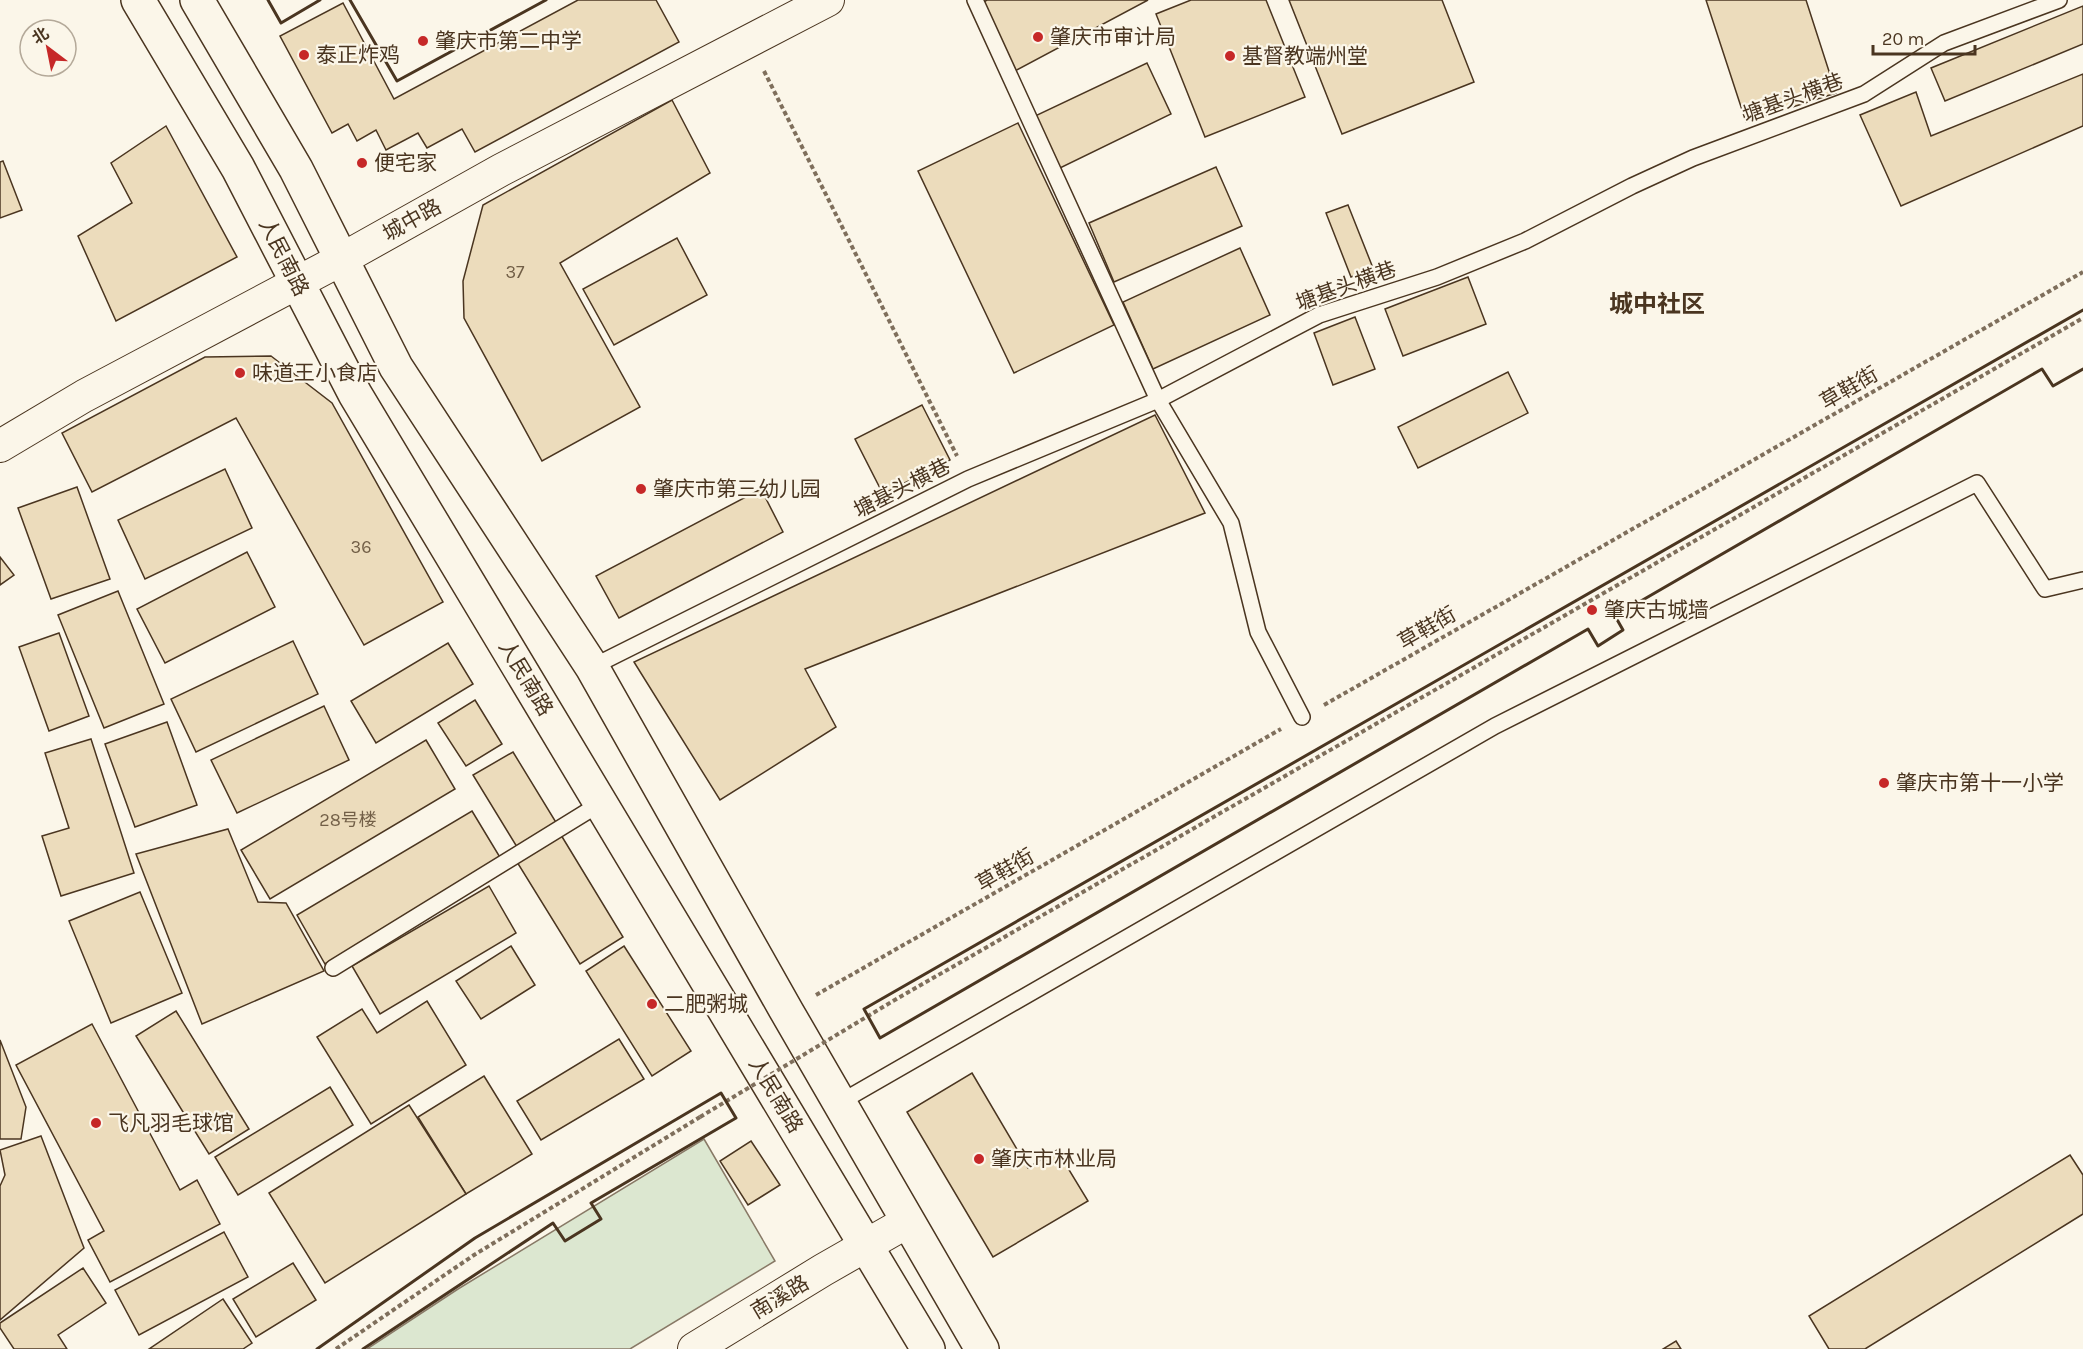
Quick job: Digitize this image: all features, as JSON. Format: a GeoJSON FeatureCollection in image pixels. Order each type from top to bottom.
{"type":"FeatureCollection","features":[{"type":"Feature","properties":{"kind":"main road","name":"人民南路"},"geometry":{"type":"LineString","coordinates":[[138,0],[238,168],[355,394],[928,1349]]}},
{"type":"Feature","properties":{"kind":"main road"},"geometry":{"type":"LineString","coordinates":[[197,0],[296,169],[396,367],[592,667],[907,1222],[982,1349]]}},
{"type":"Feature","properties":{"kind":"street","name":"城中路"},"geometry":{"type":"LineString","coordinates":[[0,446],[84,396],[342,260],[501,170],[828,0]]}},
{"type":"Feature","properties":{"kind":"street","name":"南溪路"},"geometry":{"type":"LineString","coordinates":[[694,1349],[907,1222]]}},
{"type":"Feature","properties":{"kind":"lane"},"geometry":{"type":"LineString","coordinates":[[975,0],[1158,400],[1231,523],[1258,632],[1302,717]]}},
{"type":"Feature","properties":{"kind":"lane","name":"塘基头横巷"},"geometry":{"type":"LineString","coordinates":[[592,667],[968,479],[1158,400],[1319,315],[1437,277],[1525,241],[1632,186],[1693,158],[1864,94],[1944,43],[2059,0]]}},
{"type":"Feature","properties":{"kind":"lane"},"geometry":{"type":"LineString","coordinates":[[839,1103],[1495,726],[1977,483],[2045,589],[2083,580]]}},
{"type":"Feature","properties":{"kind":"lane"},"geometry":{"type":"LineString","coordinates":[[333,968],[601,803]]}},
{"type":"Feature","properties":{"kind":"path"},"geometry":{"type":"LineString","coordinates":[[749,41],[968,479]]}},
{"type":"Feature","properties":{"kind":"path","name":"草鞋街"},"geometry":{"type":"LineString","coordinates":[[787,1012],[2083,272]]}},
{"type":"Feature","properties":{"kind":"path"},"geometry":{"type":"LineString","coordinates":[[336,1349],[474,1255],[893,1001],[2083,318]]}},
{"type":"Feature","properties":{"kind":"green space"},"geometry":{"type":"Polygon","coordinates":[[[704,1139],[775,1261],[630,1349],[367,1349],[458,1289],[704,1139]]]}},
{"type":"Feature","properties":{"kind":"building"},"geometry":{"type":"Polygon","coordinates":[[[578,0],[656,0],[679,42],[475,152],[462,129],[427,148],[418,133],[386,150],[376,130],[357,141],[348,124],[332,133],[280,36],[343,3],[394,99],[578,0]]]}},
{"type":"Feature","properties":{"kind":"building","name":"肇庆市审计局"},"geometry":{"type":"Polygon","coordinates":[[[987,0],[1148,0],[1013,72],[982,3],[987,0]]]}},
{"type":"Feature","properties":{"kind":"building","name":"基督教端州堂"},"geometry":{"type":"Polygon","coordinates":[[[1191,0],[1266,0],[1305,97],[1205,137],[1156,14],[1191,0]]]}},
{"type":"Feature","properties":{"kind":"building"},"geometry":{"type":"Polygon","coordinates":[[[1289,0],[1442,0],[1474,82],[1342,134],[1289,0]]]}},
{"type":"Feature","properties":{"kind":"building"},"geometry":{"type":"Polygon","coordinates":[[[1706,0],[1806,0],[1836,93],[1746,122],[1706,0]]]}},
{"type":"Feature","properties":{"kind":"building"},"geometry":{"type":"Polygon","coordinates":[[[2083,6],[2083,44],[1945,101],[1931,68],[2083,6]]]}},
{"type":"Feature","properties":{"kind":"building"},"geometry":{"type":"Polygon","coordinates":[[[1147,63],[1171,114],[1060,168],[1035,116],[1147,63]]]}},
{"type":"Feature","properties":{"kind":"building"},"geometry":{"type":"Polygon","coordinates":[[[2083,74],[2083,126],[1901,206],[1860,115],[1916,92],[1931,136],[2083,74]]]}},
{"type":"Feature","properties":{"kind":"building"},"geometry":{"type":"Polygon","coordinates":[[[672,100],[710,173],[560,263],[640,407],[542,461],[464,318],[463,281],[483,205],[672,100]]]}},
{"type":"Feature","properties":{"kind":"building"},"geometry":{"type":"Polygon","coordinates":[[[1018,123],[1114,325],[1014,373],[918,171],[1018,123]]]}},
{"type":"Feature","properties":{"kind":"building"},"geometry":{"type":"Polygon","coordinates":[[[166,126],[237,257],[116,321],[78,236],[132,203],[111,163],[166,126]]]}},
{"type":"Feature","properties":{"kind":"building"},"geometry":{"type":"Polygon","coordinates":[[[3,161],[22,210],[0,218],[0,162],[3,161]]]}},
{"type":"Feature","properties":{"kind":"building"},"geometry":{"type":"Polygon","coordinates":[[[1216,167],[1242,226],[1114,282],[1089,223],[1216,167]]]}},
{"type":"Feature","properties":{"kind":"building"},"geometry":{"type":"Polygon","coordinates":[[[1348,205],[1373,268],[1351,277],[1326,213],[1348,205]]]}},
{"type":"Feature","properties":{"kind":"building"},"geometry":{"type":"Polygon","coordinates":[[[677,238],[707,295],[614,345],[583,289],[677,238]]]}},
{"type":"Feature","properties":{"kind":"building"},"geometry":{"type":"Polygon","coordinates":[[[1240,248],[1270,315],[1153,369],[1123,302],[1240,248]]]}},
{"type":"Feature","properties":{"kind":"building"},"geometry":{"type":"Polygon","coordinates":[[[1468,277],[1486,324],[1403,356],[1385,309],[1468,277]]]}},
{"type":"Feature","properties":{"kind":"building"},"geometry":{"type":"Polygon","coordinates":[[[1355,317],[1375,369],[1333,385],[1314,333],[1355,317]]]}},
{"type":"Feature","properties":{"kind":"building"},"geometry":{"type":"Polygon","coordinates":[[[271,356],[332,403],[443,602],[364,645],[236,418],[92,492],[62,433],[205,357],[271,356]]]}},
{"type":"Feature","properties":{"kind":"building"},"geometry":{"type":"Polygon","coordinates":[[[1508,372],[1528,413],[1418,468],[1398,427],[1508,372]]]}},
{"type":"Feature","properties":{"kind":"building"},"geometry":{"type":"Polygon","coordinates":[[[922,405],[950,460],[883,494],[855,439],[922,405]]]}},
{"type":"Feature","properties":{"kind":"building"},"geometry":{"type":"Polygon","coordinates":[[[1155,415],[1205,513],[805,669],[836,727],[720,800],[634,662],[1155,415]]]}},
{"type":"Feature","properties":{"kind":"building"},"geometry":{"type":"Polygon","coordinates":[[[225,469],[252,528],[145,579],[118,520],[225,469]]]}},
{"type":"Feature","properties":{"kind":"building"},"geometry":{"type":"Polygon","coordinates":[[[77,487],[110,579],[51,599],[18,508],[77,487]]]}},
{"type":"Feature","properties":{"kind":"building"},"geometry":{"type":"Polygon","coordinates":[[[761,489],[783,532],[619,618],[596,576],[761,489]]]}},
{"type":"Feature","properties":{"kind":"building"},"geometry":{"type":"Polygon","coordinates":[[[247,552],[275,607],[165,663],[137,609],[247,552]]]}},
{"type":"Feature","properties":{"kind":"building"},"geometry":{"type":"Polygon","coordinates":[[[0,557],[14,575],[0,585],[0,557]]]}},
{"type":"Feature","properties":{"kind":"building"},"geometry":{"type":"Polygon","coordinates":[[[118,591],[164,704],[104,728],[58,615],[118,591]]]}},
{"type":"Feature","properties":{"kind":"building"},"geometry":{"type":"Polygon","coordinates":[[[59,633],[89,716],[49,731],[19,647],[59,633]]]}},
{"type":"Feature","properties":{"kind":"building"},"geometry":{"type":"Polygon","coordinates":[[[293,641],[318,694],[196,752],[171,699],[293,641]]]}},
{"type":"Feature","properties":{"kind":"building"},"geometry":{"type":"Polygon","coordinates":[[[448,643],[473,684],[376,743],[351,701],[448,643]]]}},
{"type":"Feature","properties":{"kind":"building"},"geometry":{"type":"Polygon","coordinates":[[[475,700],[502,744],[466,766],[438,723],[475,700]]]}},
{"type":"Feature","properties":{"kind":"building"},"geometry":{"type":"Polygon","coordinates":[[[324,706],[349,760],[237,813],[211,760],[324,706]]]}},
{"type":"Feature","properties":{"kind":"building"},"geometry":{"type":"Polygon","coordinates":[[[167,722],[197,805],[135,827],[105,744],[167,722]]]}},
{"type":"Feature","properties":{"kind":"building"},"geometry":{"type":"Polygon","coordinates":[[[91,739],[134,873],[61,896],[42,836],[69,828],[45,753],[91,739]]]}},
{"type":"Feature","properties":{"kind":"building"},"geometry":{"type":"Polygon","coordinates":[[[426,740],[455,789],[270,899],[241,850],[426,740]]]}},
{"type":"Feature","properties":{"kind":"building"},"geometry":{"type":"Polygon","coordinates":[[[513,752],[557,824],[517,847],[473,775],[513,752]]]}},
{"type":"Feature","properties":{"kind":"building"},"geometry":{"type":"Polygon","coordinates":[[[472,811],[501,859],[325,964],[297,915],[472,811]]]}},
{"type":"Feature","properties":{"kind":"building"},"geometry":{"type":"Polygon","coordinates":[[[228,829],[258,902],[286,903],[324,971],[202,1024],[136,854],[228,829]]]}},
{"type":"Feature","properties":{"kind":"building"},"geometry":{"type":"Polygon","coordinates":[[[561,835],[623,937],[580,964],[517,862],[561,835]]]}},
{"type":"Feature","properties":{"kind":"building"},"geometry":{"type":"Polygon","coordinates":[[[489,886],[516,933],[380,1014],[352,966],[489,886]]]}},
{"type":"Feature","properties":{"kind":"building"},"geometry":{"type":"Polygon","coordinates":[[[140,892],[182,993],[111,1023],[69,921],[140,892]]]}},
{"type":"Feature","properties":{"kind":"building"},"geometry":{"type":"Polygon","coordinates":[[[511,946],[535,985],[481,1019],[456,981],[511,946]]]}},
{"type":"Feature","properties":{"kind":"building"},"geometry":{"type":"Polygon","coordinates":[[[624,946],[691,1051],[652,1076],[586,971],[624,946]]]}},
{"type":"Feature","properties":{"kind":"building"},"geometry":{"type":"Polygon","coordinates":[[[427,1001],[466,1065],[371,1124],[317,1037],[362,1009],[377,1033],[427,1001]]]}},
{"type":"Feature","properties":{"kind":"building"},"geometry":{"type":"Polygon","coordinates":[[[176,1011],[249,1129],[209,1154],[136,1036],[176,1011]]]}},
{"type":"Feature","properties":{"kind":"building","name":"飞凡羽毛球馆"},"geometry":{"type":"Polygon","coordinates":[[[92,1024],[180,1190],[197,1180],[220,1224],[110,1282],[88,1240],[104,1231],[16,1065],[92,1024]]]}},
{"type":"Feature","properties":{"kind":"building"},"geometry":{"type":"Polygon","coordinates":[[[619,1039],[644,1079],[541,1140],[517,1101],[619,1039]]]}},
{"type":"Feature","properties":{"kind":"building"},"geometry":{"type":"Polygon","coordinates":[[[0,1040],[26,1107],[21,1139],[0,1139],[0,1040]]]}},
{"type":"Feature","properties":{"kind":"building","name":"肇庆市林业局"},"geometry":{"type":"Polygon","coordinates":[[[972,1073],[1028,1168],[1057,1150],[1088,1201],[993,1257],[907,1112],[972,1073]]]}},
{"type":"Feature","properties":{"kind":"building"},"geometry":{"type":"Polygon","coordinates":[[[484,1076],[532,1154],[466,1194],[418,1117],[484,1076]]]}},
{"type":"Feature","properties":{"kind":"building"},"geometry":{"type":"Polygon","coordinates":[[[330,1087],[353,1125],[238,1195],[215,1157],[330,1087]]]}},
{"type":"Feature","properties":{"kind":"building"},"geometry":{"type":"Polygon","coordinates":[[[409,1105],[466,1194],[325,1283],[269,1193],[409,1105]]]}},
{"type":"Feature","properties":{"kind":"building"},"geometry":{"type":"Polygon","coordinates":[[[41,1136],[84,1248],[0,1320],[0,1186],[5,1175],[0,1150],[41,1136]]]}},
{"type":"Feature","properties":{"kind":"building"},"geometry":{"type":"Polygon","coordinates":[[[751,1141],[780,1185],[748,1205],[720,1161],[751,1141]]]}},
{"type":"Feature","properties":{"kind":"building"},"geometry":{"type":"Polygon","coordinates":[[[2070,1155],[2083,1175],[2083,1214],[1865,1349],[1829,1349],[1809,1316],[2070,1155]]]}},
{"type":"Feature","properties":{"kind":"building"},"geometry":{"type":"Polygon","coordinates":[[[224,1232],[248,1277],[139,1335],[115,1290],[224,1232]]]}},
{"type":"Feature","properties":{"kind":"building"},"geometry":{"type":"Polygon","coordinates":[[[293,1263],[316,1300],[256,1337],[233,1299],[293,1263]]]}},
{"type":"Feature","properties":{"kind":"building"},"geometry":{"type":"Polygon","coordinates":[[[83,1268],[106,1303],[58,1335],[67,1349],[14,1349],[0,1328],[0,1323],[83,1268]]]}},
{"type":"Feature","properties":{"kind":"building"},"geometry":{"type":"Polygon","coordinates":[[[223,1299],[252,1343],[243,1349],[149,1349],[223,1299]]]}},
{"type":"Feature","properties":{"kind":"building"},"geometry":{"type":"Polygon","coordinates":[[[1676,1341],[1681,1349],[1663,1349],[1676,1341]]]}},
{"type":"Feature","properties":{"kind":"wall"},"geometry":{"type":"LineString","coordinates":[[268,0],[281,23],[320,0]]}},
{"type":"Feature","properties":{"kind":"wall"},"geometry":{"type":"LineString","coordinates":[[350,0],[397,81],[546,0]]}},
{"type":"Feature","properties":{"kind":"wall"},"geometry":{"type":"LineString","coordinates":[[2083,310],[864,1009],[880,1038],[1588,629],[1598,646],[1623,630],[1615,616],[2042,369],[2053,386],[2083,369]]}},
{"type":"Feature","properties":{"kind":"wall"},"geometry":{"type":"LineString","coordinates":[[317,1349],[475,1238],[721,1093],[736,1118],[591,1203],[601,1219],[565,1241],[553,1223],[363,1349]]}},
{"type":"Feature","properties":{"kind":"place","name":"肇庆市审计局"},"geometry":{"type":"Point","coordinates":[1038,37]}},
{"type":"Feature","properties":{"kind":"place","name":"肇庆市第二中学"},"geometry":{"type":"Point","coordinates":[423,41]}},
{"type":"Feature","properties":{"kind":"place","name":"泰正炸鸡"},"geometry":{"type":"Point","coordinates":[304,55]}},
{"type":"Feature","properties":{"kind":"place","name":"基督教端州堂"},"geometry":{"type":"Point","coordinates":[1230,56]}},
{"type":"Feature","properties":{"kind":"place","name":"便宅家"},"geometry":{"type":"Point","coordinates":[362,163]}},
{"type":"Feature","properties":{"kind":"place","name":"味道王小食店"},"geometry":{"type":"Point","coordinates":[240,373]}},
{"type":"Feature","properties":{"kind":"place","name":"肇庆市第三幼儿园"},"geometry":{"type":"Point","coordinates":[641,489]}},
{"type":"Feature","properties":{"kind":"place","name":"肇庆古城墙"},"geometry":{"type":"Point","coordinates":[1592,610]}},
{"type":"Feature","properties":{"kind":"place","name":"肇庆市第十一小学"},"geometry":{"type":"Point","coordinates":[1884,783]}},
{"type":"Feature","properties":{"kind":"place","name":"二肥粥城"},"geometry":{"type":"Point","coordinates":[652,1004]}},
{"type":"Feature","properties":{"kind":"place","name":"飞凡羽毛球馆"},"geometry":{"type":"Point","coordinates":[96,1123]}},
{"type":"Feature","properties":{"kind":"place","name":"肇庆市林业局"},"geometry":{"type":"Point","coordinates":[979,1159]}},
{"type":"Feature","properties":{"kind":"district","name":"城中社区"},"geometry":{"type":"Point","coordinates":[1657,304]}}]}
